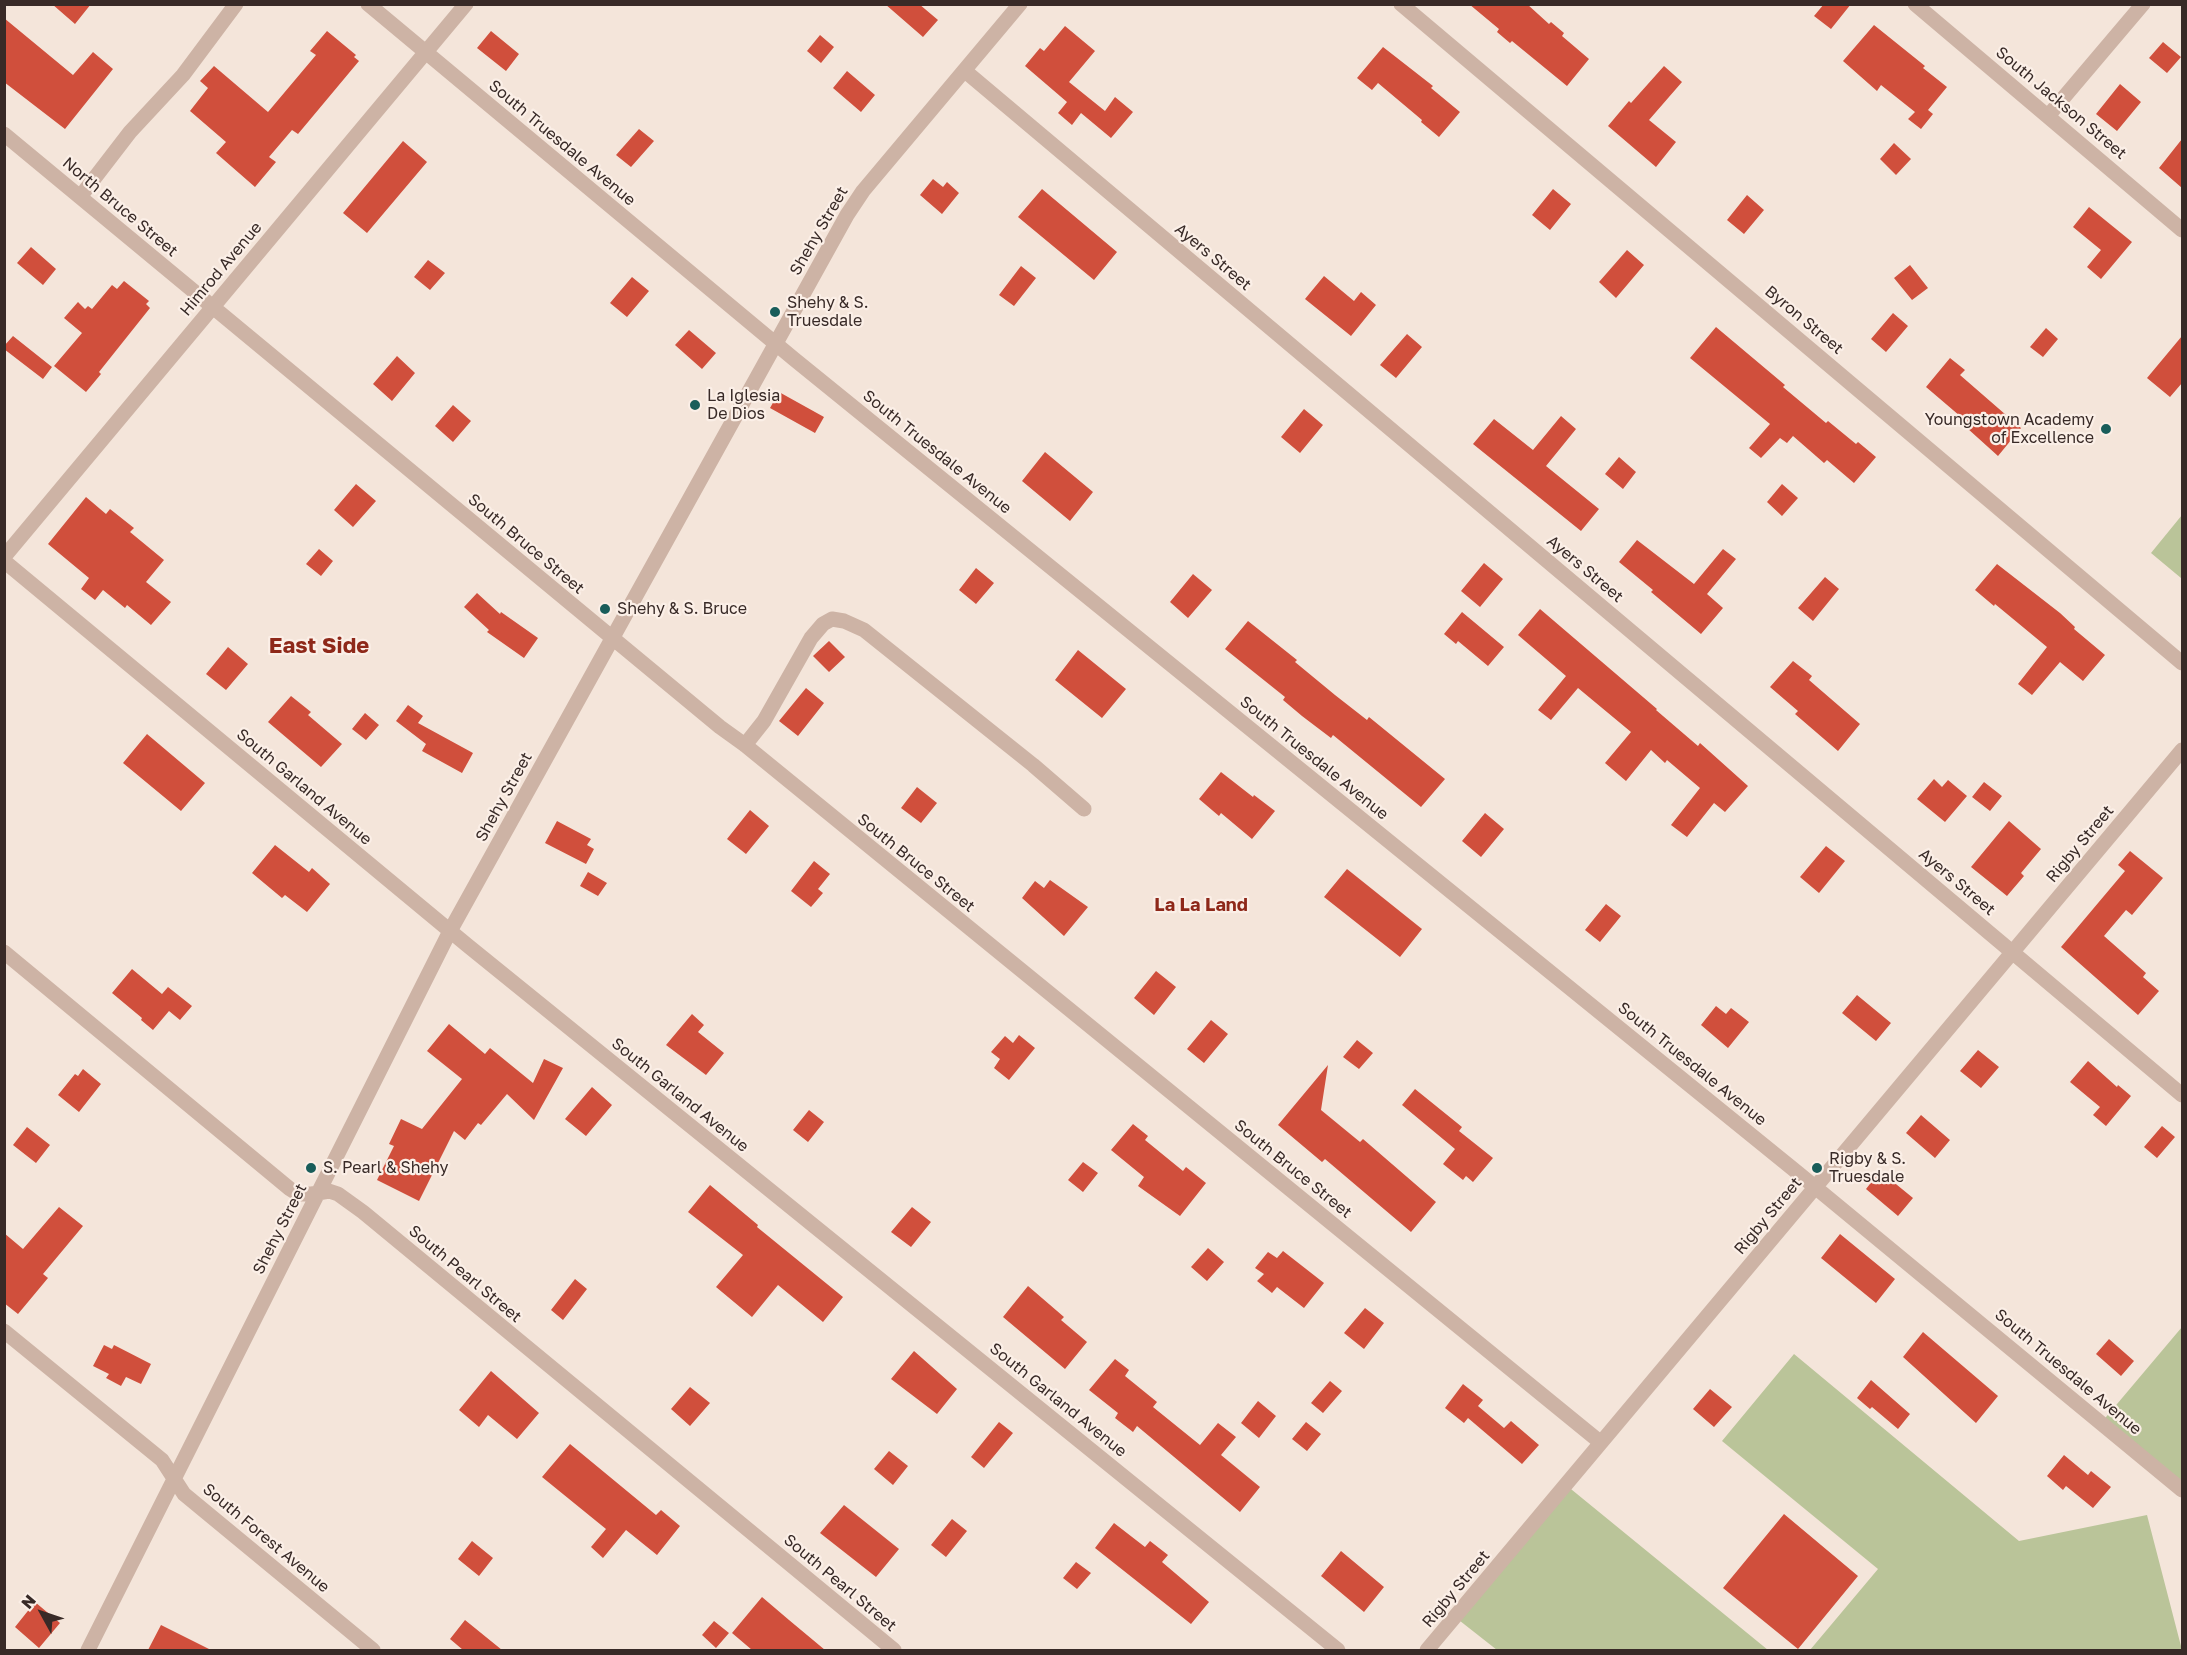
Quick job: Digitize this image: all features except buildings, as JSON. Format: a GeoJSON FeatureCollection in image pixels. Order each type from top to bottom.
{"type":"FeatureCollection","features":[{"type":"Feature","properties":{"kind":"street"},"geometry":{"type":"LineString","coordinates":[[80,197],[130,132],[183,75],[236,4]]}},
{"type":"Feature","properties":{"kind":"street","name":"South Truesdale Avenue"},"geometry":{"type":"LineString","coordinates":[[368,4],[775,344],[1815,1187],[2182,1490]]}},
{"type":"Feature","properties":{"kind":"street","name":"Himrod Avenue"},"geometry":{"type":"LineString","coordinates":[[4,559],[466,4]]}},
{"type":"Feature","properties":{"kind":"street","name":"Shehy Street"},"geometry":{"type":"LineString","coordinates":[[88,1650],[450,931],[847,215],[863,191],[1020,4]]}},
{"type":"Feature","properties":{"kind":"street","name":"Byron Street"},"geometry":{"type":"LineString","coordinates":[[1401,4],[2182,663]]}},
{"type":"Feature","properties":{"kind":"street","name":"South Jackson Street"},"geometry":{"type":"LineString","coordinates":[[1915,4],[2182,230]]}},
{"type":"Feature","properties":{"kind":"street"},"geometry":{"type":"LineString","coordinates":[[2048,116],[2143,4]]}},
{"type":"Feature","properties":{"kind":"street","name":"Ayers Street"},"geometry":{"type":"LineString","coordinates":[[965,71],[2182,1095]]}},
{"type":"Feature","properties":{"kind":"street","name":"North Bruce Street"},"geometry":{"type":"LineString","coordinates":[[4,134],[212,307]]}},
{"type":"Feature","properties":{"kind":"street","name":"South Bruce Street"},"geometry":{"type":"LineString","coordinates":[[212,307],[720,727],[1600,1442]]}},
{"type":"Feature","properties":{"kind":"street","name":"South Garland Avenue"},"geometry":{"type":"LineString","coordinates":[[4,559],[450,931],[1338,1650]]}},
{"type":"Feature","properties":{"kind":"street"},"geometry":{"type":"LineString","coordinates":[[745,745],[764,721],[811,638],[823,624],[832,619],[844,621],[864,630],[1033,765],[1084,809]]}},
{"type":"Feature","properties":{"kind":"street","name":"Rigby Street"},"geometry":{"type":"LineString","coordinates":[[1427,1650],[2182,750]]}},
{"type":"Feature","properties":{"kind":"street","name":"South Pearl Street"},"geometry":{"type":"LineString","coordinates":[[4,952],[290,1189],[298,1194],[329,1191],[338,1194],[363,1212],[894,1650]]}},
{"type":"Feature","properties":{"kind":"street","name":"South Forest Avenue"},"geometry":{"type":"LineString","coordinates":[[4,1331],[162,1460],[184,1494],[374,1650]]}},
{"type":"Feature","properties":{"kind":"green space"},"geometry":{"type":"Polygon","coordinates":[[[2182,515],[2182,577],[2181,578],[2151,553],[2182,515]]]}},
{"type":"Feature","properties":{"kind":"green space"},"geometry":{"type":"Polygon","coordinates":[[[2182,1327],[2182,1490],[2101,1423],[2182,1327]]]}},
{"type":"Feature","properties":{"kind":"green space"},"geometry":{"type":"Polygon","coordinates":[[[1794,1354],[2019,1541],[2147,1515],[2182,1650],[1810,1650],[1878,1569],[1722,1441],[1794,1354]]]}},
{"type":"Feature","properties":{"kind":"green space"},"geometry":{"type":"Polygon","coordinates":[[[1566,1485],[1768,1650],[1497,1650],[1455,1617],[1566,1485]]]}},
{"type":"Feature","properties":{"kind":"place","name":"Shehy & S. Truesdale"},"geometry":{"type":"Point","coordinates":[775,312]}},
{"type":"Feature","properties":{"kind":"place","name":"La Iglesia De Dios"},"geometry":{"type":"Point","coordinates":[695,405]}},
{"type":"Feature","properties":{"kind":"place","name":"Youngstown Academy of Excellence"},"geometry":{"type":"Point","coordinates":[2106,429]}},
{"type":"Feature","properties":{"kind":"place","name":"Shehy & S. Bruce"},"geometry":{"type":"Point","coordinates":[605,609]}},
{"type":"Feature","properties":{"kind":"place","name":"S. Pearl & Shehy"},"geometry":{"type":"Point","coordinates":[311,1168]}},
{"type":"Feature","properties":{"kind":"place","name":"Rigby & S. Truesdale"},"geometry":{"type":"Point","coordinates":[1817,1168]}},
{"type":"Feature","properties":{"kind":"district","name":"East Side"},"geometry":{"type":"Point","coordinates":[319,646]}},
{"type":"Feature","properties":{"kind":"district","name":"La La Land"},"geometry":{"type":"Point","coordinates":[1201,905]}}]}
